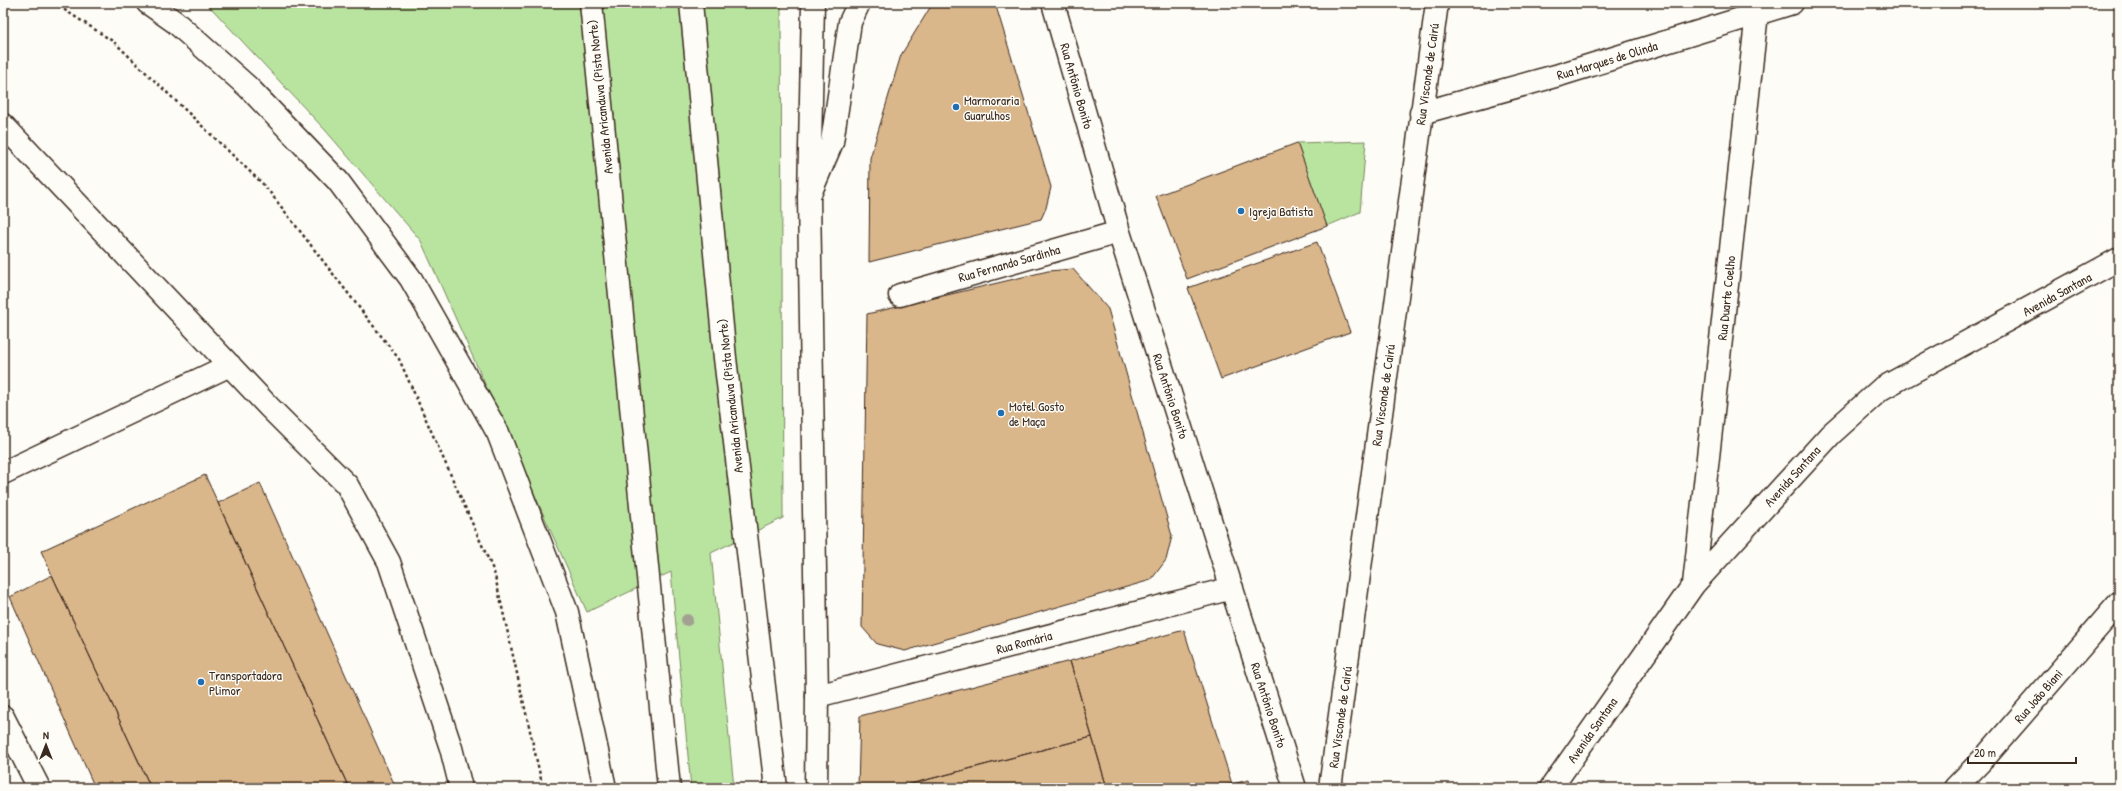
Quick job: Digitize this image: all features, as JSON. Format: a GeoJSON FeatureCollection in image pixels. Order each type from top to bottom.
{"type":"FeatureCollection","features":[{"type":"Feature","properties":{"kind":"main road"},"geometry":{"type":"LineString","coordinates":[[148,3],[174,22],[249,88],[328,170],[338,181],[411,279],[498,433],[564,605],[605,788]]}},
{"type":"Feature","properties":{"kind":"main road","name":"Avenida Aricanduva (Pista Norte)"},"geometry":{"type":"LineString","coordinates":[[591,3],[669,788]]}},
{"type":"Feature","properties":{"kind":"main road","name":"Avenida Aricanduva (Pista Norte)"},"geometry":{"type":"LineString","coordinates":[[691,3],[725,358],[776,788]]}},
{"type":"Feature","properties":{"kind":"main road"},"geometry":{"type":"LineString","coordinates":[[813,3],[809,197],[817,696],[816,788]]}},
{"type":"Feature","properties":{"kind":"main road"},"geometry":{"type":"LineString","coordinates":[[809,197],[832,142],[850,22],[859,3]]}},
{"type":"Feature","properties":{"kind":"main road","name":"Rua Antônio Bonito"},"geometry":{"type":"LineString","coordinates":[[1053,3],[1119,232],[1295,788]]}},
{"type":"Feature","properties":{"kind":"main road","name":"Rua Visconde de Cairú"},"geometry":{"type":"LineString","coordinates":[[1330,788],[1437,3]]}},
{"type":"Feature","properties":{"kind":"main road","name":"Rua Marques de Olinda"},"geometry":{"type":"LineString","coordinates":[[1421,114],[1559,75],[1792,3]]}},
{"type":"Feature","properties":{"kind":"main road","name":"Rua Duarte Coelho"},"geometry":{"type":"LineString","coordinates":[[1694,584],[1757,13]]}},
{"type":"Feature","properties":{"kind":"main road"},"geometry":{"type":"LineString","coordinates":[[3,125],[230,365],[346,485],[389,562],[451,748],[461,788]]}},
{"type":"Feature","properties":{"kind":"main road","name":"Rua Fernando Sardinha"},"geometry":{"type":"LineString","coordinates":[[900,295],[1119,232]]}},
{"type":"Feature","properties":{"kind":"main road","name":"Avenida Santana"},"geometry":{"type":"LineString","coordinates":[[1551,788],[1694,584],[1831,434],[1881,389],[2119,260]]}},
{"type":"Feature","properties":{"kind":"main road"},"geometry":{"type":"LineString","coordinates":[[3,473],[230,365]]}},
{"type":"Feature","properties":{"kind":"main road","name":"Rua Romária"},"geometry":{"type":"LineString","coordinates":[[817,696],[1232,588]]}},
{"type":"Feature","properties":{"kind":"main road","name":"Rua João Biani"},"geometry":{"type":"LineString","coordinates":[[1955,788],[1987,755],[2119,603]]}},
{"type":"Feature","properties":{"kind":"main road"},"geometry":{"type":"LineString","coordinates":[[3,717],[39,788]]}},
{"type":"Feature","properties":{"kind":"path"},"geometry":{"type":"LineString","coordinates":[[54,3],[114,42],[265,186],[399,359],[494,572],[543,788]]}},
{"type":"Feature","properties":{"kind":"green space"},"geometry":{"type":"Polygon","coordinates":[[[204,3],[781,3],[783,518],[711,553],[734,788],[691,788],[671,572],[587,612],[421,241],[326,131],[213,10],[204,3]]]}},
{"type":"Feature","properties":{"kind":"green space"},"geometry":{"type":"Polygon","coordinates":[[[1366,141],[1360,212],[1327,226],[1297,143],[1366,141]]]}},
{"type":"Feature","properties":{"kind":"building","name":"Marmoraria Guarulhos"},"geometry":{"type":"Polygon","coordinates":[[[937,3],[995,3],[1051,187],[1046,208],[1041,219],[869,262],[870,158],[901,55],[931,6],[937,3]]]}},
{"type":"Feature","properties":{"kind":"building","name":"Igreja Batista"},"geometry":{"type":"Polygon","coordinates":[[[1297,143],[1327,226],[1187,279],[1156,196],[1297,143]]]}},
{"type":"Feature","properties":{"kind":"building"},"geometry":{"type":"Polygon","coordinates":[[[1317,242],[1350,332],[1221,379],[1188,288],[1317,242]]]}},
{"type":"Feature","properties":{"kind":"building","name":"Motel Gosto de Maça"},"geometry":{"type":"Polygon","coordinates":[[[1073,269],[1108,309],[1172,536],[1166,560],[1151,580],[905,651],[877,644],[862,627],[867,314],[1048,271],[1073,269]]]}},
{"type":"Feature","properties":{"kind":"building","name":"Transportadora Plimor"},"geometry":{"type":"Polygon","coordinates":[[[205,475],[349,788],[151,788],[52,575],[41,551],[205,475]]]}},
{"type":"Feature","properties":{"kind":"building"},"geometry":{"type":"Polygon","coordinates":[[[260,483],[396,788],[349,788],[218,503],[260,483]]]}},
{"type":"Feature","properties":{"kind":"building"},"geometry":{"type":"Polygon","coordinates":[[[52,575],[151,788],[95,788],[10,597],[52,575]]]}},
{"type":"Feature","properties":{"kind":"building"},"geometry":{"type":"Polygon","coordinates":[[[1184,630],[1232,784],[1217,788],[1107,788],[1070,661],[1184,630]]]}},
{"type":"Feature","properties":{"kind":"building"},"geometry":{"type":"Polygon","coordinates":[[[1070,661],[1092,737],[895,788],[858,788],[860,716],[1070,661]]]}},
{"type":"Feature","properties":{"kind":"building"},"geometry":{"type":"Polygon","coordinates":[[[1092,737],[1107,788],[895,788],[1092,737]]]}},
{"type":"Feature","properties":{"kind":"building"},"geometry":{"type":"Polygon","coordinates":[[[1249,780],[1251,788],[1217,788],[1232,784],[1249,780]]]}},
{"type":"Feature","properties":{"kind":"place","name":"Marmoraria Guarulhos"},"geometry":{"type":"Point","coordinates":[956,107]}},
{"type":"Feature","properties":{"kind":"place","name":"Igreja Batista"},"geometry":{"type":"Point","coordinates":[1241,211]}},
{"type":"Feature","properties":{"kind":"place","name":"Motel Gosto de Maça"},"geometry":{"type":"Point","coordinates":[1001,413]}},
{"type":"Feature","properties":{"kind":"place","name":"Transportadora Plimor"},"geometry":{"type":"Point","coordinates":[201,682]}}]}
